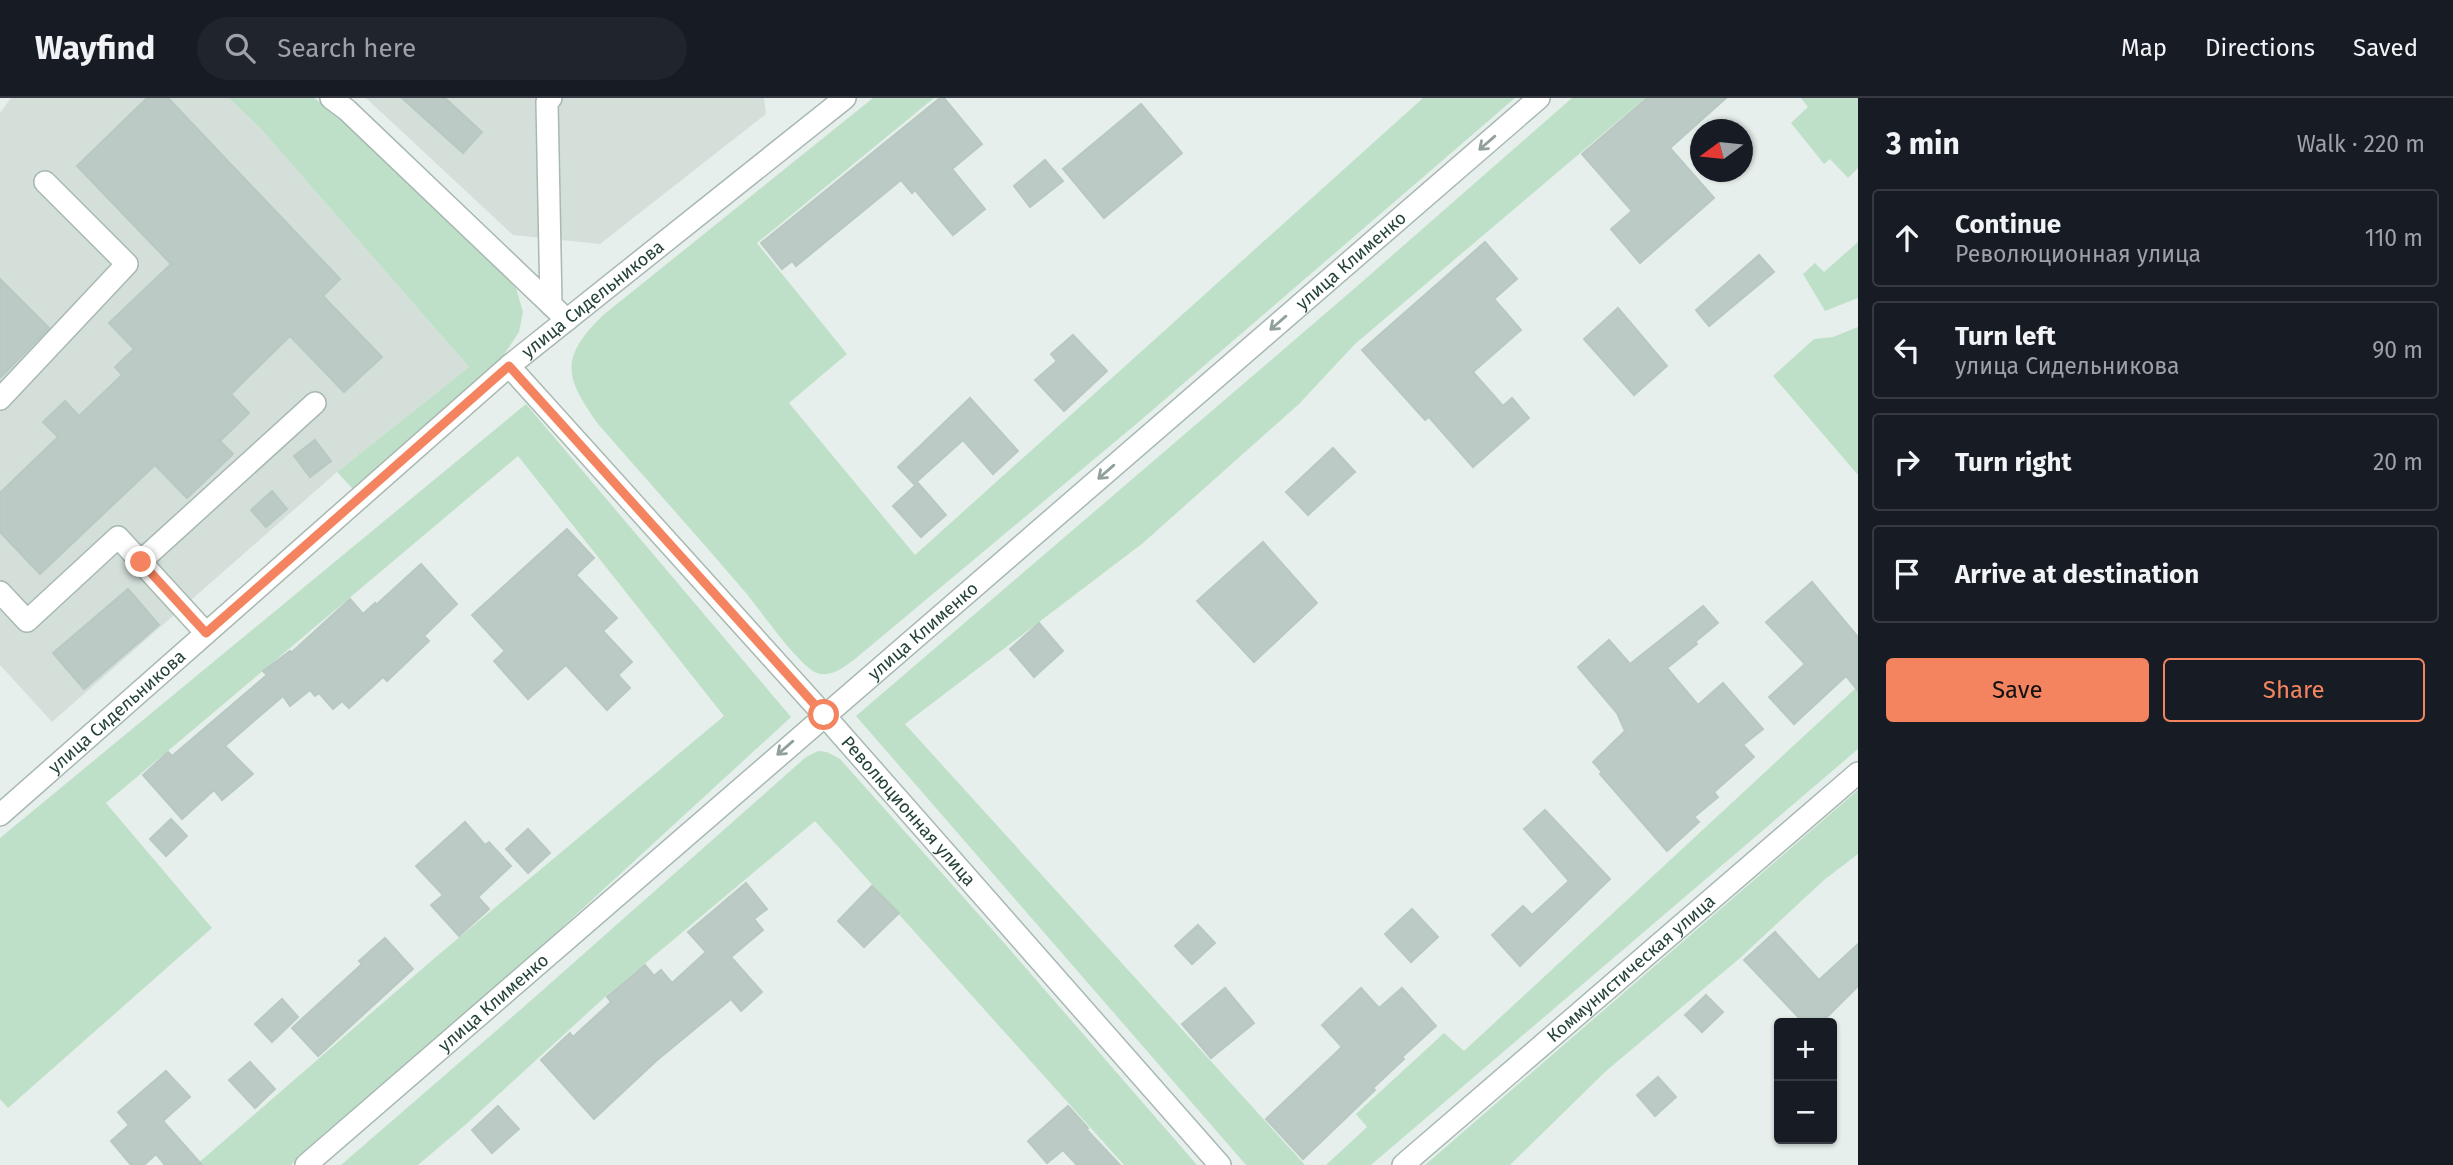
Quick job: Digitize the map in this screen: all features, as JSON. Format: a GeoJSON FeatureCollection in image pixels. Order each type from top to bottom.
{"type":"FeatureCollection","features":[{"type":"Feature","properties":{"kind":"street"},"geometry":{"type":"LineString","coordinates":[[331,98],[347,110],[567,320]]}},
{"type":"Feature","properties":{"kind":"street"},"geometry":{"type":"LineString","coordinates":[[551,98],[547,102],[551,305]]}},
{"type":"Feature","properties":{"kind":"street","name":"улица Сидельникова"},"geometry":{"type":"LineString","coordinates":[[0,815],[509,366],[845,98]]}},
{"type":"Feature","properties":{"kind":"street","name":"улица Клименко"},"geometry":{"type":"LineString","coordinates":[[306,1165],[1539,98]]}},
{"type":"Feature","properties":{"kind":"street"},"geometry":{"type":"LineString","coordinates":[[0,399],[127,264],[46,182]]}},
{"type":"Feature","properties":{"kind":"street","name":"Революционная улица"},"geometry":{"type":"LineString","coordinates":[[509,366],[824,715],[1220,1165]]}},
{"type":"Feature","properties":{"kind":"street"},"geometry":{"type":"LineString","coordinates":[[141,562],[315,403]]}},
{"type":"Feature","properties":{"kind":"street"},"geometry":{"type":"LineString","coordinates":[[0,592],[27,621],[118,537],[206,633]]}},
{"type":"Feature","properties":{"kind":"street","name":"Коммунистическая улица"},"geometry":{"type":"LineString","coordinates":[[1403,1165],[1858,773]]}},
{"type":"Feature","properties":{"kind":"shaded area"},"geometry":{"type":"Polygon","coordinates":[[[11,98],[229,98],[261,129],[469,367],[337,472],[52,722],[0,665],[0,113],[11,98]]]}},
{"type":"Feature","properties":{"kind":"shaded area"},"geometry":{"type":"Polygon","coordinates":[[[366,98],[764,98],[766,114],[600,244],[513,235],[366,98]]]}},
{"type":"Feature","properties":{"kind":"green space"},"geometry":{"type":"Polygon","coordinates":[[[229,98],[314,98],[351,124],[516,288],[523,312],[519,332],[499,362],[353,489],[337,472],[469,367],[261,129],[229,98]]]}},
{"type":"Feature","properties":{"kind":"green space"},"geometry":{"type":"Polygon","coordinates":[[[873,98],[934,98],[757,243],[847,354],[789,403],[915,555],[1423,98],[1515,98],[1141,420],[855,659],[837,671],[822,674],[810,669],[791,650],[746,593],[598,424],[573,381],[572,368],[573,357],[579,344],[602,316],[873,98]]]}},
{"type":"Feature","properties":{"kind":"green space"},"geometry":{"type":"Polygon","coordinates":[[[1572,98],[1645,98],[1355,344],[1299,404],[1143,543],[905,724],[1305,1165],[1246,1165],[856,716],[1572,98]]]}},
{"type":"Feature","properties":{"kind":"green space"},"geometry":{"type":"Polygon","coordinates":[[[1801,98],[1858,98],[1858,168],[1848,178],[1830,159],[1824,164],[1791,123],[1808,107],[1801,98]]]}},
{"type":"Feature","properties":{"kind":"green space"},"geometry":{"type":"Polygon","coordinates":[[[1858,242],[1858,298],[1825,311],[1803,274],[1815,263],[1824,272],[1858,242]]]}},
{"type":"Feature","properties":{"kind":"green space"},"geometry":{"type":"Polygon","coordinates":[[[1858,327],[1858,475],[1773,376],[1814,339],[1833,337],[1858,327]]]}},
{"type":"Feature","properties":{"kind":"green space"},"geometry":{"type":"Polygon","coordinates":[[[526,404],[791,717],[470,1012],[291,1165],[196,1165],[437,956],[724,716],[518,456],[106,803],[212,928],[8,1108],[0,1099],[0,838],[526,404]]]}},
{"type":"Feature","properties":{"kind":"green space"},"geometry":{"type":"Polygon","coordinates":[[[1858,686],[1858,749],[1371,1165],[1326,1165],[1367,1127],[1356,1114],[1444,1033],[1464,1051],[1858,686]]]}},
{"type":"Feature","properties":{"kind":"green space"},"geometry":{"type":"Polygon","coordinates":[[[818,751],[827,752],[840,759],[1197,1165],[1124,1165],[815,821],[605,997],[418,1165],[341,1165],[806,757],[818,751]]]}},
{"type":"Feature","properties":{"kind":"green space"},"geometry":{"type":"Polygon","coordinates":[[[1858,790],[1858,854],[1824,880],[1740,958],[1605,1072],[1510,1165],[1425,1165],[1858,790]]]}},
{"type":"Feature","properties":{"kind":"building"},"geometry":{"type":"Polygon","coordinates":[[[147,98],[168,98],[340,279],[323,296],[382,357],[344,392],[290,336],[231,394],[249,413],[220,441],[233,454],[187,498],[155,465],[40,574],[0,532],[0,493],[58,437],[43,422],[65,401],[79,416],[122,375],[115,367],[134,349],[109,323],[171,264],[77,166],[147,98]]]}},
{"type":"Feature","properties":{"kind":"building"},"geometry":{"type":"Polygon","coordinates":[[[402,98],[445,98],[482,132],[463,153],[402,98]]]}},
{"type":"Feature","properties":{"kind":"building"},"geometry":{"type":"Polygon","coordinates":[[[940,98],[944,98],[982,144],[952,169],[985,209],[953,235],[915,190],[912,193],[901,180],[796,266],[792,261],[782,269],[761,243],[940,98]]]}},
{"type":"Feature","properties":{"kind":"building"},"geometry":{"type":"Polygon","coordinates":[[[1647,98],[1726,98],[1702,119],[1690,119],[1690,130],[1670,148],[1690,171],[1690,182],[1700,182],[1714,198],[1640,263],[1611,229],[1632,211],[1582,154],[1647,98]]]}},
{"type":"Feature","properties":{"kind":"building"},"geometry":{"type":"Polygon","coordinates":[[[1141,104],[1182,153],[1104,218],[1063,169],[1141,104]]]}},
{"type":"Feature","properties":{"kind":"building"},"geometry":{"type":"Polygon","coordinates":[[[1045,160],[1063,181],[1030,207],[1014,186],[1045,160]]]}},
{"type":"Feature","properties":{"kind":"building"},"geometry":{"type":"Polygon","coordinates":[[[1485,242],[1517,279],[1494,299],[1521,330],[1473,372],[1503,406],[1512,398],[1529,418],[1473,467],[1429,417],[1425,420],[1362,350],[1485,242]]]}},
{"type":"Feature","properties":{"kind":"building"},"geometry":{"type":"Polygon","coordinates":[[[1759,255],[1774,272],[1709,326],[1696,310],[1759,255]]]}},
{"type":"Feature","properties":{"kind":"building"},"geometry":{"type":"Polygon","coordinates":[[[0,279],[49,328],[0,378],[0,279]]]}},
{"type":"Feature","properties":{"kind":"building"},"geometry":{"type":"Polygon","coordinates":[[[1618,308],[1667,366],[1634,395],[1584,339],[1618,308]]]}},
{"type":"Feature","properties":{"kind":"building"},"geometry":{"type":"Polygon","coordinates":[[[1073,335],[1107,371],[1064,411],[1035,380],[1057,361],[1051,354],[1073,335]]]}},
{"type":"Feature","properties":{"kind":"building"},"geometry":{"type":"Polygon","coordinates":[[[970,398],[1018,451],[993,474],[963,440],[914,484],[898,467],[970,398]]]}},
{"type":"Feature","properties":{"kind":"building"},"geometry":{"type":"Polygon","coordinates":[[[315,440],[331,461],[310,477],[294,456],[315,440]]]}},
{"type":"Feature","properties":{"kind":"building"},"geometry":{"type":"Polygon","coordinates":[[[1333,448],[1355,472],[1308,515],[1286,492],[1333,448]]]}},
{"type":"Feature","properties":{"kind":"building"},"geometry":{"type":"Polygon","coordinates":[[[918,483],[946,515],[921,537],[893,506],[918,483]]]}},
{"type":"Feature","properties":{"kind":"building"},"geometry":{"type":"Polygon","coordinates":[[[272,491],[287,509],[266,527],[251,510],[272,491]]]}},
{"type":"Feature","properties":{"kind":"building"},"geometry":{"type":"Polygon","coordinates":[[[567,529],[594,558],[576,575],[617,618],[603,631],[632,662],[618,675],[630,688],[607,710],[566,665],[528,699],[494,661],[505,651],[472,615],[567,529]]]}},
{"type":"Feature","properties":{"kind":"building"},"geometry":{"type":"Polygon","coordinates":[[[1263,542],[1317,603],[1254,662],[1197,601],[1263,542]]]}},
{"type":"Feature","properties":{"kind":"building"},"geometry":{"type":"Polygon","coordinates":[[[421,564],[457,604],[424,636],[429,641],[387,681],[383,677],[349,708],[342,701],[333,709],[319,693],[315,696],[310,690],[290,706],[283,696],[225,746],[253,774],[222,800],[214,790],[182,819],[143,775],[168,752],[172,756],[267,675],[263,671],[290,651],[291,653],[350,599],[363,614],[421,564]]]}},
{"type":"Feature","properties":{"kind":"building"},"geometry":{"type":"Polygon","coordinates":[[[1812,582],[1858,637],[1858,691],[1846,676],[1794,724],[1769,697],[1805,664],[1766,622],[1812,582]]]}},
{"type":"Feature","properties":{"kind":"building"},"geometry":{"type":"Polygon","coordinates":[[[128,589],[159,625],[84,689],[53,653],[128,589]]]}},
{"type":"Feature","properties":{"kind":"building"},"geometry":{"type":"Polygon","coordinates":[[[1703,606],[1718,623],[1667,668],[1698,705],[1723,683],[1763,729],[1743,745],[1754,757],[1714,792],[1718,797],[1694,817],[1699,822],[1667,851],[1600,774],[1602,772],[1593,762],[1625,731],[1617,713],[1578,667],[1609,640],[1630,664],[1703,606]]]}},
{"type":"Feature","properties":{"kind":"building"},"geometry":{"type":"Polygon","coordinates":[[[1039,623],[1063,651],[1034,677],[1010,649],[1039,623]]]}},
{"type":"Feature","properties":{"kind":"building"},"geometry":{"type":"Polygon","coordinates":[[[1545,810],[1610,879],[1520,966],[1492,935],[1523,906],[1532,915],[1569,881],[1524,829],[1545,810]]]}},
{"type":"Feature","properties":{"kind":"building"},"geometry":{"type":"Polygon","coordinates":[[[171,819],[187,836],[166,856],[150,839],[171,819]]]}},
{"type":"Feature","properties":{"kind":"building"},"geometry":{"type":"Polygon","coordinates":[[[465,822],[485,845],[489,842],[511,866],[478,897],[489,909],[459,936],[431,905],[443,895],[416,866],[465,822]]]}},
{"type":"Feature","properties":{"kind":"building"},"geometry":{"type":"Polygon","coordinates":[[[528,829],[550,853],[528,873],[506,849],[528,829]]]}},
{"type":"Feature","properties":{"kind":"building"},"geometry":{"type":"Polygon","coordinates":[[[746,883],[767,909],[754,919],[763,930],[731,957],[762,992],[741,1011],[731,999],[656,1061],[594,1119],[541,1060],[570,1033],[573,1037],[611,1002],[607,997],[645,965],[654,976],[661,970],[672,983],[706,952],[688,932],[746,883]]]}},
{"type":"Feature","properties":{"kind":"building"},"geometry":{"type":"Polygon","coordinates":[[[872,886],[899,913],[864,947],[838,921],[872,886]]]}},
{"type":"Feature","properties":{"kind":"building"},"geometry":{"type":"Polygon","coordinates":[[[1412,909],[1438,937],[1411,962],[1385,934],[1412,909]]]}},
{"type":"Feature","properties":{"kind":"building"},"geometry":{"type":"Polygon","coordinates":[[[1198,925],[1215,943],[1192,964],[1175,946],[1198,925]]]}},
{"type":"Feature","properties":{"kind":"building"},"geometry":{"type":"Polygon","coordinates":[[[1775,932],[1819,980],[1858,944],[1858,986],[1826,1018],[1799,1018],[1744,960],[1775,932]]]}},
{"type":"Feature","properties":{"kind":"building"},"geometry":{"type":"Polygon","coordinates":[[[385,938],[413,969],[318,1056],[292,1028],[362,964],[359,961],[385,938]]]}},
{"type":"Feature","properties":{"kind":"building"},"geometry":{"type":"Polygon","coordinates":[[[1225,988],[1254,1023],[1211,1058],[1182,1024],[1225,988]]]}},
{"type":"Feature","properties":{"kind":"building"},"geometry":{"type":"Polygon","coordinates":[[[1361,988],[1379,1008],[1402,988],[1436,1026],[1402,1057],[1404,1059],[1373,1088],[1375,1090],[1303,1159],[1266,1119],[1342,1047],[1322,1025],[1361,988]]]}},
{"type":"Feature","properties":{"kind":"building"},"geometry":{"type":"Polygon","coordinates":[[[1706,995],[1723,1012],[1702,1032],[1685,1015],[1706,995]]]}},
{"type":"Feature","properties":{"kind":"building"},"geometry":{"type":"Polygon","coordinates":[[[282,999],[298,1017],[272,1042],[255,1024],[282,999]]]}},
{"type":"Feature","properties":{"kind":"building"},"geometry":{"type":"Polygon","coordinates":[[[250,1062],[275,1089],[255,1108],[229,1080],[250,1062]]]}},
{"type":"Feature","properties":{"kind":"building"},"geometry":{"type":"Polygon","coordinates":[[[166,1071],[190,1097],[163,1121],[202,1165],[165,1165],[156,1154],[144,1165],[131,1165],[111,1141],[129,1125],[118,1112],[166,1071]]]}},
{"type":"Feature","properties":{"kind":"building"},"geometry":{"type":"Polygon","coordinates":[[[1658,1077],[1676,1097],[1655,1116],[1637,1095],[1658,1077]]]}},
{"type":"Feature","properties":{"kind":"building"},"geometry":{"type":"Polygon","coordinates":[[[498,1106],[519,1129],[492,1153],[472,1130],[498,1106]]]}},
{"type":"Feature","properties":{"kind":"building"},"geometry":{"type":"Polygon","coordinates":[[[1068,1106],[1120,1165],[1077,1165],[1063,1150],[1047,1163],[1028,1141],[1068,1106]]]}},
{"type":"Feature","properties":{"kind":"route"},"geometry":{"type":"LineString","coordinates":[[141,562],[206,633],[509,366],[824,715]]}}]}
